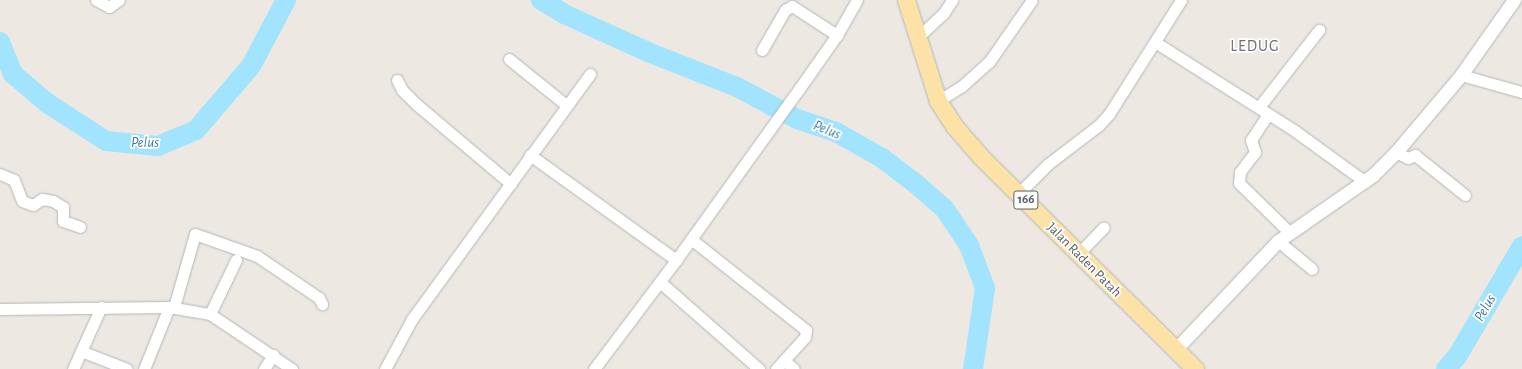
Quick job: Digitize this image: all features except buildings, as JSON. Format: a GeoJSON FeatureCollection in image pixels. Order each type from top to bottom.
{"type":"FeatureCollection","features":[{"type":"Feature","properties":{"kind":"main road","name":"Jalan Raden Patah"},"geometry":{"type":"LineString","coordinates":[[906,0],[938,101],[955,127],[980,156],[1019,193],[1175,350],[1189,367]]}},
{"type":"Feature","properties":{"kind":"street"},"geometry":{"type":"LineString","coordinates":[[96,0],[109,7],[119,0]]}},
{"type":"Feature","properties":{"kind":"street"},"geometry":{"type":"LineString","coordinates":[[594,369],[660,282],[799,89],[837,35],[857,0]]}},
{"type":"Feature","properties":{"kind":"street"},"geometry":{"type":"LineString","coordinates":[[918,37],[943,14],[952,0]]}},
{"type":"Feature","properties":{"kind":"street"},"geometry":{"type":"LineString","coordinates":[[938,101],[962,86],[989,62],[1032,0]]}},
{"type":"Feature","properties":{"kind":"street"},"geometry":{"type":"LineString","coordinates":[[1019,193],[1048,164],[1099,125],[1155,42],[1181,0]]}},
{"type":"Feature","properties":{"kind":"street"},"geometry":{"type":"LineString","coordinates":[[1175,350],[1278,241],[1364,181],[1396,152],[1461,75],[1514,0]]}},
{"type":"Feature","properties":{"kind":"street"},"geometry":{"type":"LineString","coordinates":[[762,50],[785,10],[792,6],[837,35]]}},
{"type":"Feature","properties":{"kind":"street"},"geometry":{"type":"LineString","coordinates":[[1258,107],[1319,30]]}},
{"type":"Feature","properties":{"kind":"street"},"geometry":{"type":"LineString","coordinates":[[1155,42],[1258,107],[1364,181]]}},
{"type":"Feature","properties":{"kind":"street"},"geometry":{"type":"LineString","coordinates":[[509,59],[566,105]]}},
{"type":"Feature","properties":{"kind":"street"},"geometry":{"type":"LineString","coordinates":[[385,369],[412,319],[590,74]]}},
{"type":"Feature","properties":{"kind":"street"},"geometry":{"type":"LineString","coordinates":[[1461,75],[1522,92]]}},
{"type":"Feature","properties":{"kind":"street"},"geometry":{"type":"LineString","coordinates":[[397,80],[402,90],[416,104],[511,184]]}},
{"type":"Feature","properties":{"kind":"street"},"geometry":{"type":"LineString","coordinates":[[1268,114],[1251,140],[1255,152],[1240,172],[1239,183],[1289,232]]}},
{"type":"Feature","properties":{"kind":"street"},"geometry":{"type":"LineString","coordinates":[[1396,152],[1408,158],[1415,155],[1465,195]]}},
{"type":"Feature","properties":{"kind":"street"},"geometry":{"type":"LineString","coordinates":[[530,155],[676,260]]}},
{"type":"Feature","properties":{"kind":"street"},"geometry":{"type":"LineString","coordinates":[[0,174],[14,180],[22,201],[33,205],[42,199],[53,201],[62,206],[63,220],[80,227]]}},
{"type":"Feature","properties":{"kind":"street"},"geometry":{"type":"LineString","coordinates":[[1078,254],[1104,227]]}},
{"type":"Feature","properties":{"kind":"street"},"geometry":{"type":"LineString","coordinates":[[144,369],[168,311],[195,234],[256,256],[319,298],[322,304]]}},
{"type":"Feature","properties":{"kind":"street"},"geometry":{"type":"LineString","coordinates":[[691,239],[806,330],[805,337],[776,369]]}},
{"type":"Feature","properties":{"kind":"street"},"geometry":{"type":"LineString","coordinates":[[1278,241],[1312,269]]}},
{"type":"Feature","properties":{"kind":"street"},"geometry":{"type":"LineString","coordinates":[[210,314],[236,260]]}},
{"type":"Feature","properties":{"kind":"street"},"geometry":{"type":"LineString","coordinates":[[660,282],[759,369]]}},
{"type":"Feature","properties":{"kind":"street"},"geometry":{"type":"LineString","coordinates":[[0,309],[97,316],[168,311],[210,314],[269,362],[292,369]]}},
{"type":"Feature","properties":{"kind":"street"},"geometry":{"type":"LineString","coordinates":[[72,369],[97,316]]}},
{"type":"Feature","properties":{"kind":"street"},"geometry":{"type":"LineString","coordinates":[[81,351],[127,369]]}},
{"type":"Feature","properties":{"kind":"street"},"geometry":{"type":"LineString","coordinates":[[784,360],[794,369]]}},
{"type":"Feature","properties":{"kind":"waterway","name":"Pelus"},"geometry":{"type":"LineString","coordinates":[[0,42],[13,74],[47,103],[106,141],[158,146],[196,130],[251,66],[286,0]]}},
{"type":"Feature","properties":{"kind":"waterway","name":"Pelus"},"geometry":{"type":"LineString","coordinates":[[541,0],[564,14],[648,52],[737,87],[797,119],[836,132],[882,158],[916,184],[944,208],[969,245],[985,288],[973,369]]}},
{"type":"Feature","properties":{"kind":"waterway","name":"Pelus"},"geometry":{"type":"LineString","coordinates":[[1446,369],[1458,355],[1522,246]]}},
{"type":"Feature","properties":{"kind":"district","name":"LEDUG"},"geometry":{"type":"Point","coordinates":[1255,46]}}]}
